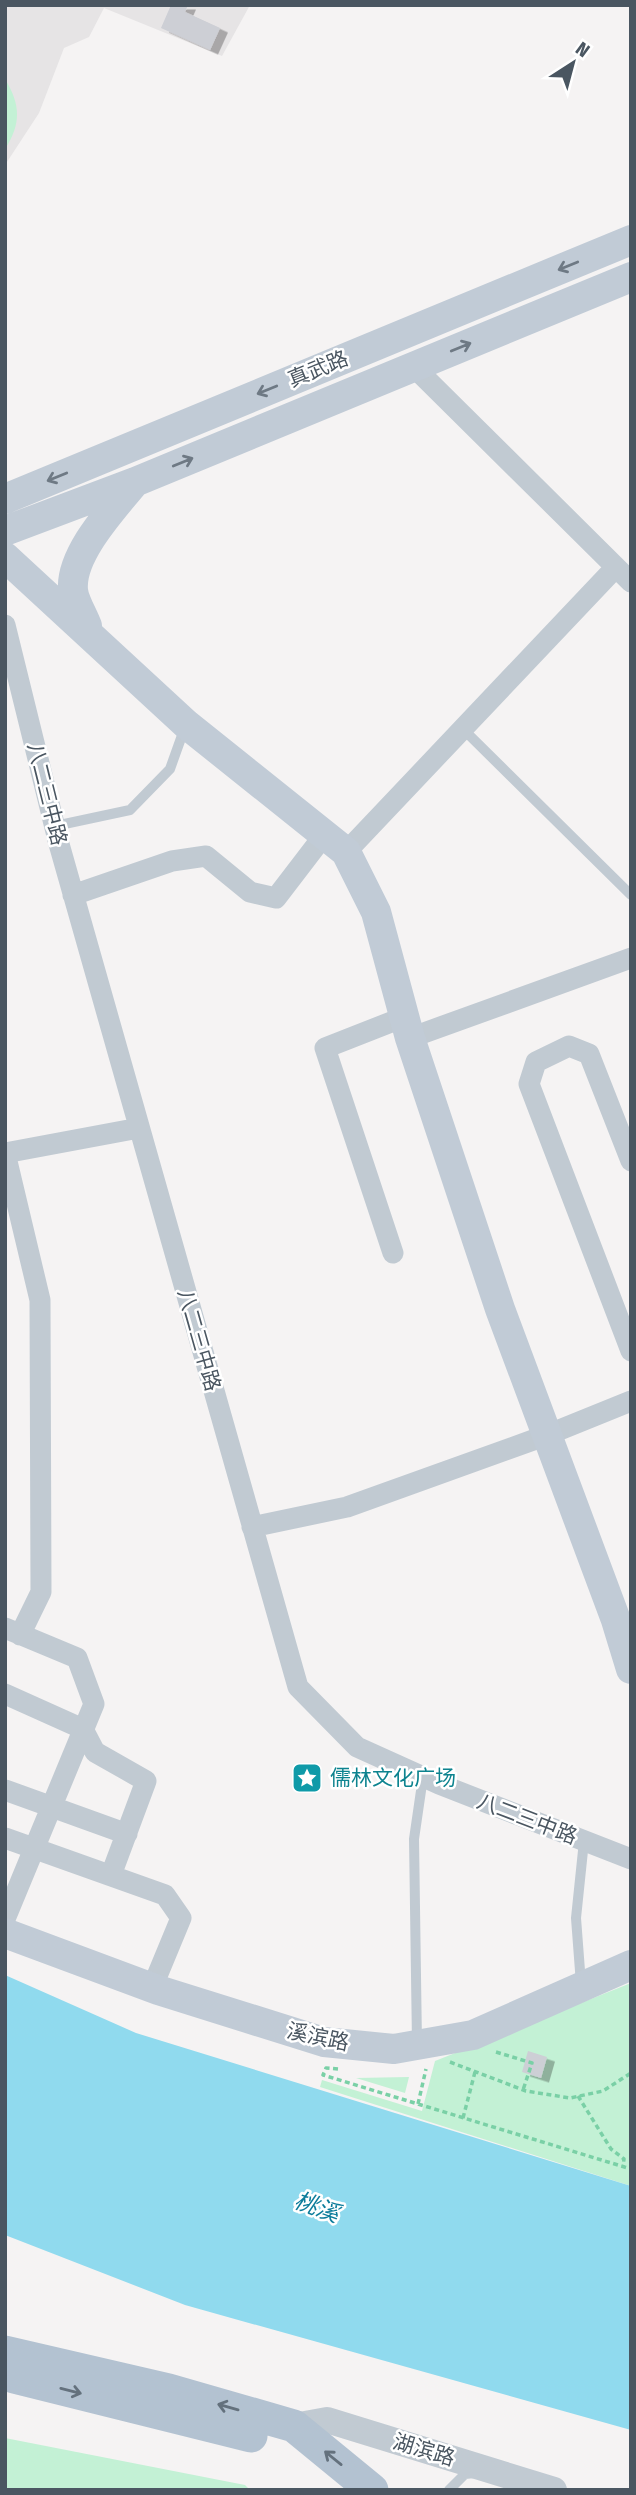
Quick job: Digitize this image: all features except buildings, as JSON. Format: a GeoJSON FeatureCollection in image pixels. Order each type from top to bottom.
{"type":"FeatureCollection","features":[{"type":"Feature","properties":{"kind":"main road","name":"真武路"},"geometry":{"type":"LineString","coordinates":[[5,499],[631,240]]}},
{"type":"Feature","properties":{"kind":"main road","name":"真武路"},"geometry":{"type":"LineString","coordinates":[[5,531],[135,482],[631,277]]}},
{"type":"Feature","properties":{"kind":"main road"},"geometry":{"type":"LineString","coordinates":[[90,633],[73,590],[79,563],[97,528],[135,482]]}},
{"type":"Feature","properties":{"kind":"main road"},"geometry":{"type":"LineString","coordinates":[[5,557],[186,724],[336,843],[376,912],[407,1028],[500,1309],[631,1669]]}},
{"type":"Feature","properties":{"kind":"main road","name":"溪滨路"},"geometry":{"type":"LineString","coordinates":[[5,1933],[152,1988],[324,2042],[394,2049],[430,2058],[473,2035],[631,1965]]}},
{"type":"Feature","properties":{"kind":"main road"},"geometry":{"type":"LineString","coordinates":[[5,2352],[169,2390],[294,2426],[372,2490]]}},
{"type":"Feature","properties":{"kind":"main road"},"geometry":{"type":"LineString","coordinates":[[5,2375],[280,2444],[337,2490]]}},
{"type":"Feature","properties":{"kind":"street"},"geometry":{"type":"LineString","coordinates":[[74,895],[172,861],[206,856],[250,892],[276,898],[463,730],[623,575],[414,367]]}},
{"type":"Feature","properties":{"kind":"street","name":"八二三中路"},"geometry":{"type":"LineString","coordinates":[[5,625],[74,895],[298,1686],[356,1747],[423,1777],[631,1859]]}},
{"type":"Feature","properties":{"kind":"street"},"geometry":{"type":"LineString","coordinates":[[393,1253],[325,1048],[407,1028],[631,958]]}},
{"type":"Feature","properties":{"kind":"street"},"geometry":{"type":"LineString","coordinates":[[631,1161],[589,1054],[569,1046],[536,1062],[529,1083],[622,1302],[631,1351]]}},
{"type":"Feature","properties":{"kind":"street"},"geometry":{"type":"LineString","coordinates":[[5,1919],[94,1704],[78,1658],[13,1632],[41,1592],[40,1300],[5,1153],[139,1128]]}},
{"type":"Feature","properties":{"kind":"street"},"geometry":{"type":"LineString","coordinates":[[252,1527],[347,1507],[547,1435],[631,1401]]}},
{"type":"Feature","properties":{"kind":"street"},"geometry":{"type":"LineString","coordinates":[[5,1694],[83,1729],[95,1752],[146,1781],[111,1875]]}},
{"type":"Feature","properties":{"kind":"street"},"geometry":{"type":"LineString","coordinates":[[5,1790],[127,1834]]}},
{"type":"Feature","properties":{"kind":"street"},"geometry":{"type":"LineString","coordinates":[[5,1838],[165,1895],[181,1918],[152,1988]]}},
{"type":"Feature","properties":{"kind":"street","name":"湖滨路"},"geometry":{"type":"LineString","coordinates":[[294,2426],[327,2420],[554,2490]]}},
{"type":"Feature","properties":{"kind":"lane"},"geometry":{"type":"LineString","coordinates":[[55,826],[130,810],[170,769],[186,724]]}},
{"type":"Feature","properties":{"kind":"lane"},"geometry":{"type":"LineString","coordinates":[[463,730],[631,895]]}},
{"type":"Feature","properties":{"kind":"lane"},"geometry":{"type":"LineString","coordinates":[[423,1777],[414,1839],[430,2058]]}},
{"type":"Feature","properties":{"kind":"lane"},"geometry":{"type":"LineString","coordinates":[[581,1987],[576,1918],[584,1841]]}},
{"type":"Feature","properties":{"kind":"lane"},"geometry":{"type":"LineString","coordinates":[[449,2490],[465,2474],[495,2471]]}},
{"type":"Feature","properties":{"kind":"path"},"geometry":{"type":"LineString","coordinates":[[490,2050],[532,2063],[523,2090]]}},
{"type":"Feature","properties":{"kind":"path"},"geometry":{"type":"LineString","coordinates":[[430,2058],[464,2059]]}},
{"type":"Feature","properties":{"kind":"path"},"geometry":{"type":"LineString","coordinates":[[430,2058],[523,2090],[570,2098],[603,2091],[631,2073]]}},
{"type":"Feature","properties":{"kind":"path"},"geometry":{"type":"LineString","coordinates":[[418,2104],[430,2058]]}},
{"type":"Feature","properties":{"kind":"path"},"geometry":{"type":"LineString","coordinates":[[350,2070],[326,2068],[323,2075],[631,2169]]}},
{"type":"Feature","properties":{"kind":"path"},"geometry":{"type":"LineString","coordinates":[[463,2118],[475,2072]]}},
{"type":"Feature","properties":{"kind":"path"},"geometry":{"type":"LineString","coordinates":[[578,2096],[611,2149],[624,2159],[623,2167]]}},
{"type":"Feature","properties":{"kind":"shaded area"},"geometry":{"type":"Polygon","coordinates":[[[5,5],[250,5],[222,56],[104,8],[89,37],[64,48],[39,113],[5,165],[5,5]]]}},
{"type":"Feature","properties":{"kind":"green space"},"geometry":{"type":"Polygon","coordinates":[[[5,79],[14,97],[17,114],[14,131],[5,149],[5,79]]]}},
{"type":"Feature","properties":{"kind":"green space"},"geometry":{"type":"Polygon","coordinates":[[[631,1983],[631,2186],[320,2087],[322,2080],[422,2111],[435,2061],[631,1983]]]}},
{"type":"Feature","properties":{"kind":"green space"},"geometry":{"type":"Polygon","coordinates":[[[409,2077],[405,2093],[356,2078],[409,2077]]]}},
{"type":"Feature","properties":{"kind":"green space"},"geometry":{"type":"Polygon","coordinates":[[[5,2438],[245,2485],[250,2490],[5,2490],[5,2438]]]}},
{"type":"Feature","properties":{"kind":"water","name":"桃溪"},"geometry":{"type":"Polygon","coordinates":[[[5,1975],[136,2033],[631,2186],[631,2430],[185,2305],[5,2235],[5,1975]]]}},
{"type":"Feature","properties":{"kind":"place","name":"儒林文化广场"},"geometry":{"type":"Point","coordinates":[307,1778]}}]}
